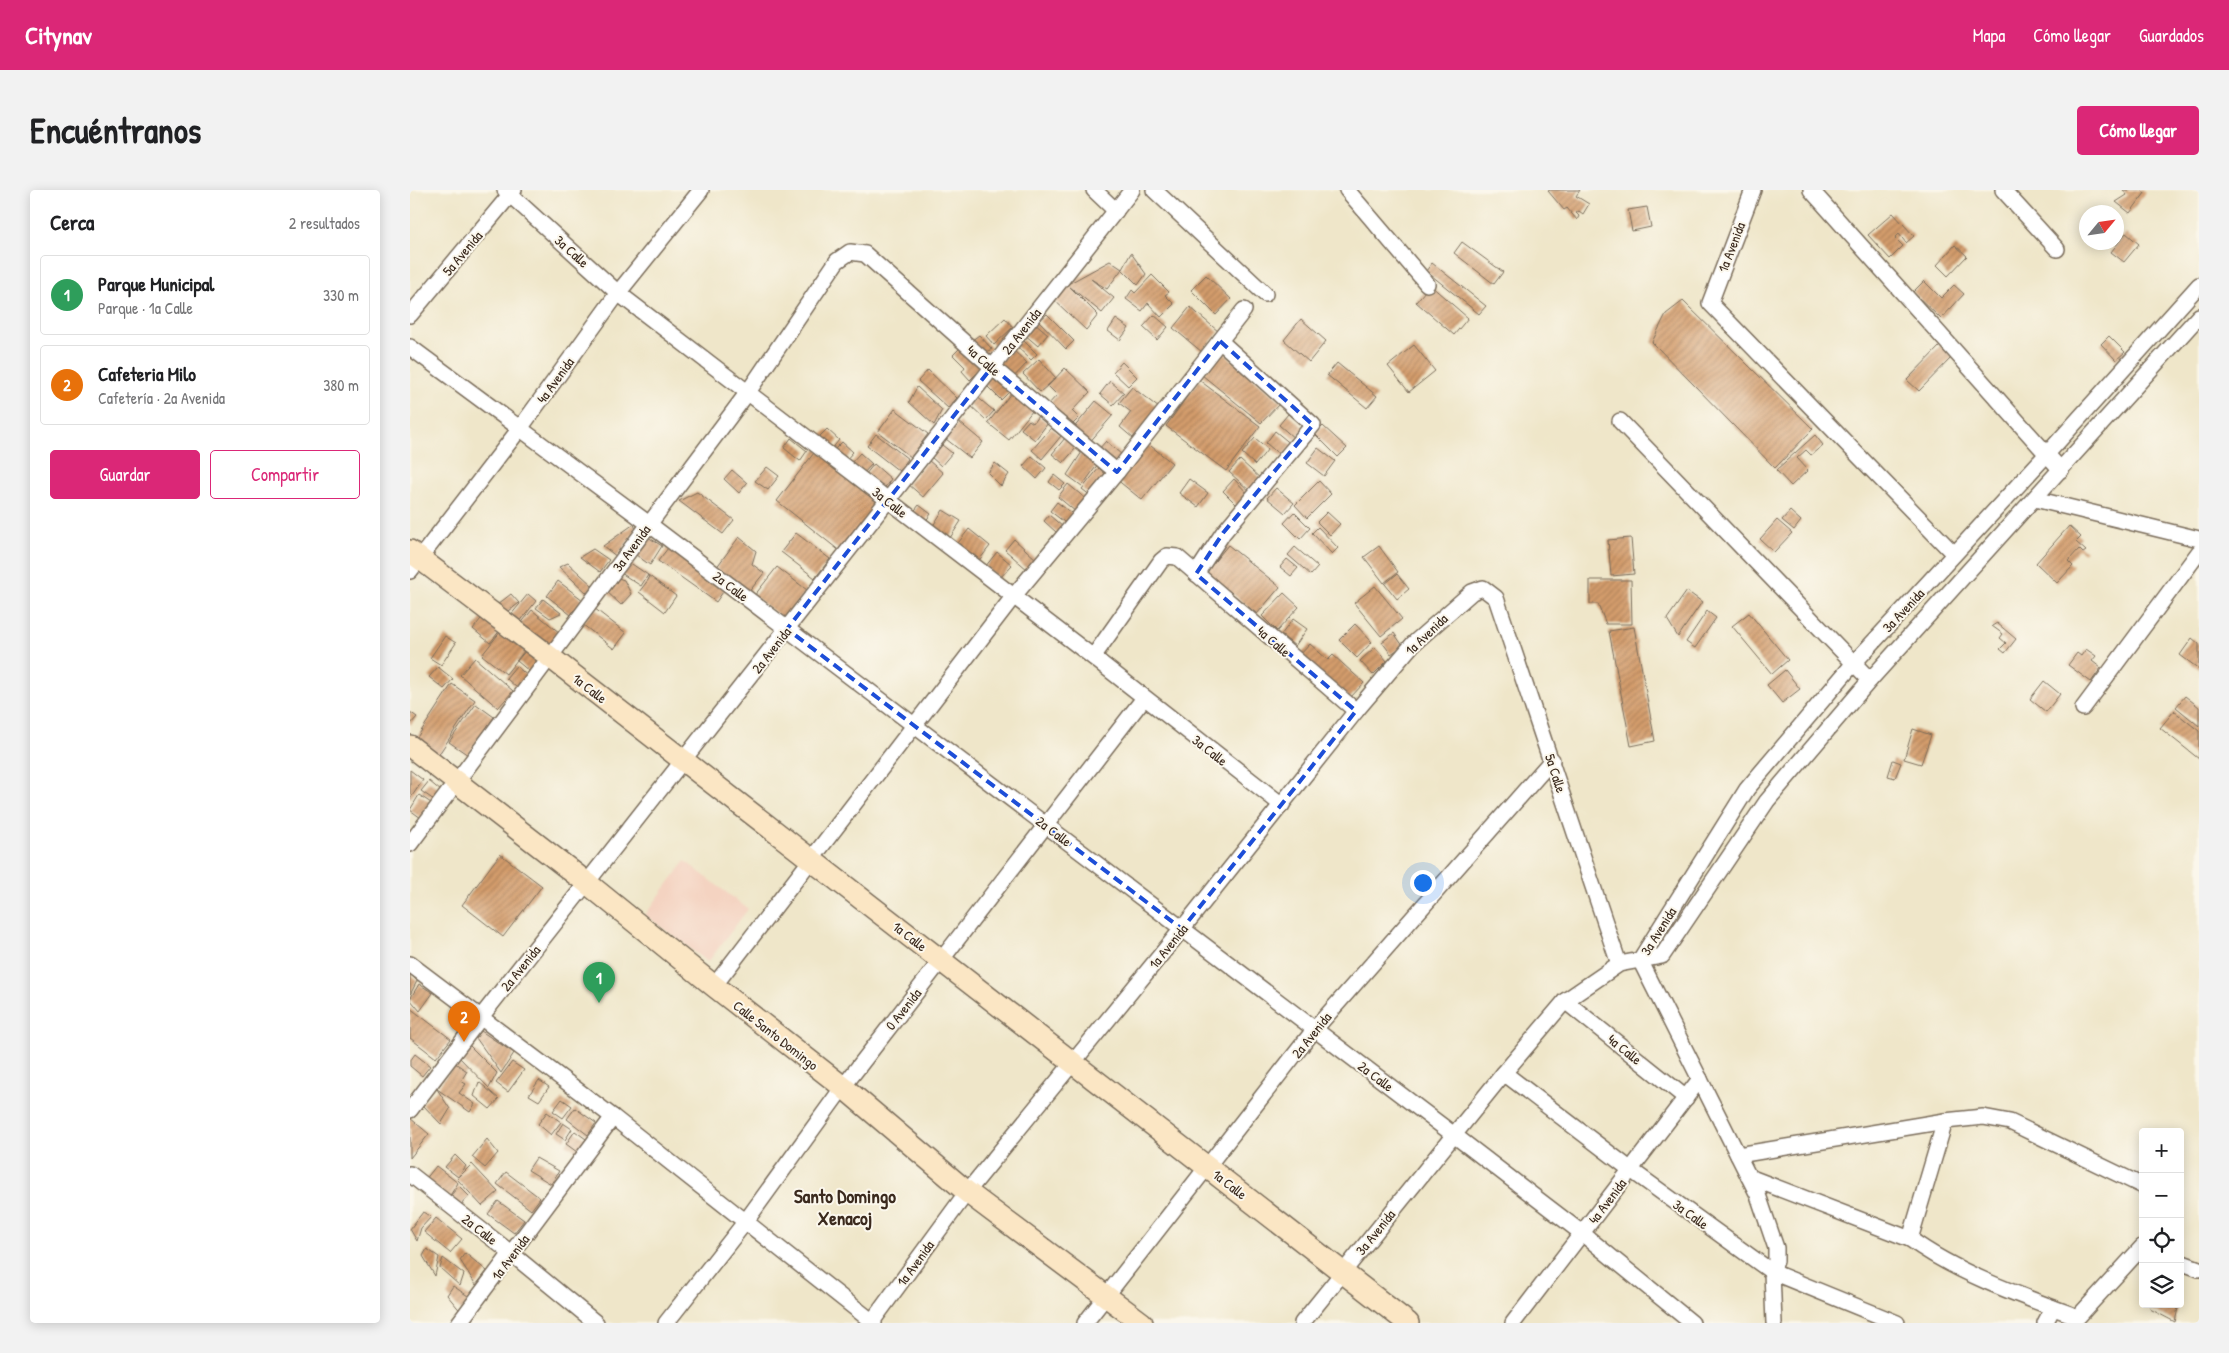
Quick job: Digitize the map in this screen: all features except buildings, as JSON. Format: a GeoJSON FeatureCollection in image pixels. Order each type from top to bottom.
{"type":"FeatureCollection","features":[{"type":"Feature","properties":{"kind":"main road","name":"1a Calle"},"geometry":{"type":"LineString","coordinates":[[413,560],[550,657],[1408,1323]]}},
{"type":"Feature","properties":{"kind":"main road","name":"Calle Santo Domingo"},"geometry":{"type":"LineString","coordinates":[[410,746],[588,883],[714,986],[843,1087],[967,1192],[1142,1323]]}},
{"type":"Feature","properties":{"kind":"street","name":"4a Avenida"},"geometry":{"type":"LineString","coordinates":[[413,560],[521,427],[618,293],[701,190]]}},
{"type":"Feature","properties":{"kind":"street"},"geometry":{"type":"LineString","coordinates":[[1094,190],[1116,211]]}},
{"type":"Feature","properties":{"kind":"street","name":"2a Avenida"},"geometry":{"type":"LineString","coordinates":[[410,1110],[481,1017],[1132,190]]}},
{"type":"Feature","properties":{"kind":"street"},"geometry":{"type":"LineString","coordinates":[[1154,190],[1265,294]]}},
{"type":"Feature","properties":{"kind":"street"},"geometry":{"type":"LineString","coordinates":[[1347,190],[1426,284]]}},
{"type":"Feature","properties":{"kind":"street","name":"1a Avenida"},"geometry":{"type":"LineString","coordinates":[[1753,190],[1710,303],[1954,554]]}},
{"type":"Feature","properties":{"kind":"street"},"geometry":{"type":"LineString","coordinates":[[1811,190],[2062,470]]}},
{"type":"Feature","properties":{"kind":"street"},"geometry":{"type":"LineString","coordinates":[[2003,190],[2057,249]]}},
{"type":"Feature","properties":{"kind":"street","name":"3a Calle"},"geometry":{"type":"LineString","coordinates":[[509,192],[618,293],[1093,657],[1282,805]]}},
{"type":"Feature","properties":{"kind":"street","name":"5a Avenida"},"geometry":{"type":"LineString","coordinates":[[410,315],[509,192]]}},
{"type":"Feature","properties":{"kind":"street","name":"3a Avenida"},"geometry":{"type":"LineString","coordinates":[[410,844],[748,392],[837,261],[850,252]]}},
{"type":"Feature","properties":{"kind":"street","name":"4a Calle"},"geometry":{"type":"LineString","coordinates":[[850,252],[865,254],[992,367],[1117,472]]}},
{"type":"Feature","properties":{"kind":"street","name":"3a Avenida"},"geometry":{"type":"LineString","coordinates":[[1640,960],[1747,789],[1854,663],[2047,454],[2199,285]]}},
{"type":"Feature","properties":{"kind":"street"},"geometry":{"type":"LineString","coordinates":[[714,986],[1014,597],[1117,472],[1244,310]]}},
{"type":"Feature","properties":{"kind":"street","name":"3a Avenida"},"geometry":{"type":"LineString","coordinates":[[1302,1323],[1504,1073],[1565,1001],[1619,964],[1662,956],[1767,801],[1870,680],[2062,470],[2199,316]]}},
{"type":"Feature","properties":{"kind":"street"},"geometry":{"type":"LineString","coordinates":[[1196,574],[1223,533],[1313,425],[1220,341]]}},
{"type":"Feature","properties":{"kind":"street","name":"2a Calle"},"geometry":{"type":"LineString","coordinates":[[410,347],[521,427],[1454,1135],[1583,1234],[1692,1323]]}},
{"type":"Feature","properties":{"kind":"street"},"geometry":{"type":"LineString","coordinates":[[1620,421],[1870,680]]}},
{"type":"Feature","properties":{"kind":"street"},"geometry":{"type":"LineString","coordinates":[[2035,499],[2199,539]]}},
{"type":"Feature","properties":{"kind":"street"},"geometry":{"type":"LineString","coordinates":[[2083,708],[2199,552]]}},
{"type":"Feature","properties":{"kind":"street","name":"4a Calle"},"geometry":{"type":"LineString","coordinates":[[1093,657],[1161,561],[1166,556],[1177,557],[1356,711]]}},
{"type":"Feature","properties":{"kind":"street","name":"1a Avenida"},"geometry":{"type":"LineString","coordinates":[[872,1323],[967,1192],[1182,929],[1356,711],[1413,644],[1472,592],[1483,588]]}},
{"type":"Feature","properties":{"kind":"street","name":"5a Calle"},"geometry":{"type":"LineString","coordinates":[[1483,588],[1496,598],[1619,964]]}},
{"type":"Feature","properties":{"kind":"street","name":"0 Avenida"},"geometry":{"type":"LineString","coordinates":[[666,1323],[746,1221],[843,1087],[1144,698]]}},
{"type":"Feature","properties":{"kind":"street","name":"2a Avenida"},"geometry":{"type":"LineString","coordinates":[[1085,1323],[1314,1030],[1552,760]]}},
{"type":"Feature","properties":{"kind":"street"},"geometry":{"type":"LineString","coordinates":[[1640,960],[1758,1195],[1776,1248],[1776,1261],[1772,1272],[1774,1323]]}},
{"type":"Feature","properties":{"kind":"street"},"geometry":{"type":"LineString","coordinates":[[410,964],[746,1221],[872,1323]]}},
{"type":"Feature","properties":{"kind":"street","name":"4a Calle"},"geometry":{"type":"LineString","coordinates":[[1565,1001],[1686,1098]]}},
{"type":"Feature","properties":{"kind":"street","name":"3a Calle"},"geometry":{"type":"LineString","coordinates":[[1504,1073],[1631,1170],[1772,1272],[1897,1323]]}},
{"type":"Feature","properties":{"kind":"street","name":"4a Avenida"},"geometry":{"type":"LineString","coordinates":[[1513,1323],[1700,1079]]}},
{"type":"Feature","properties":{"kind":"street","name":"1a Avenida"},"geometry":{"type":"LineString","coordinates":[[459,1323],[612,1117]]}},
{"type":"Feature","properties":{"kind":"street"},"geometry":{"type":"LineString","coordinates":[[1738,1155],[1945,1121],[1983,1117],[2010,1122],[2139,1184]]}},
{"type":"Feature","properties":{"kind":"street"},"geometry":{"type":"LineString","coordinates":[[1910,1239],[1945,1121]]}},
{"type":"Feature","properties":{"kind":"street","name":"2a Calle"},"geometry":{"type":"LineString","coordinates":[[410,1174],[596,1323]]}},
{"type":"Feature","properties":{"kind":"street"},"geometry":{"type":"LineString","coordinates":[[1749,1177],[1910,1239],[1930,1254],[2020,1296],[2078,1318],[2139,1251]]}},
{"type":"Feature","properties":{"kind":"street"},"geometry":{"type":"LineString","coordinates":[[2183,1263],[2199,1268]]}},
{"type":"Feature","properties":{"kind":"street"},"geometry":{"type":"LineString","coordinates":[[2045,1323],[2053,1308]]}},
{"type":"Feature","properties":{"kind":"highlighted area"},"geometry":{"type":"Polygon","coordinates":[[[1220,341],[1313,425],[1223,533],[1196,574],[1356,711],[1182,929],[787,629],[992,367],[1117,472],[1220,341]]]}},
{"type":"Feature","properties":{"kind":"shaded area"},"geometry":{"type":"Polygon","coordinates":[[[685,861],[748,909],[708,962],[645,915],[685,861]]]}},
{"type":"Feature","properties":{"kind":"place","name":"Parque Municipal"},"geometry":{"type":"Point","coordinates":[599,1003]}},
{"type":"Feature","properties":{"kind":"place","name":"Cafeteria Milo"},"geometry":{"type":"Point","coordinates":[464,1042]}},
{"type":"Feature","properties":{"kind":"district","name":"Santo Domingo Xenacoj"},"geometry":{"type":"Point","coordinates":[845,1207]}}]}
